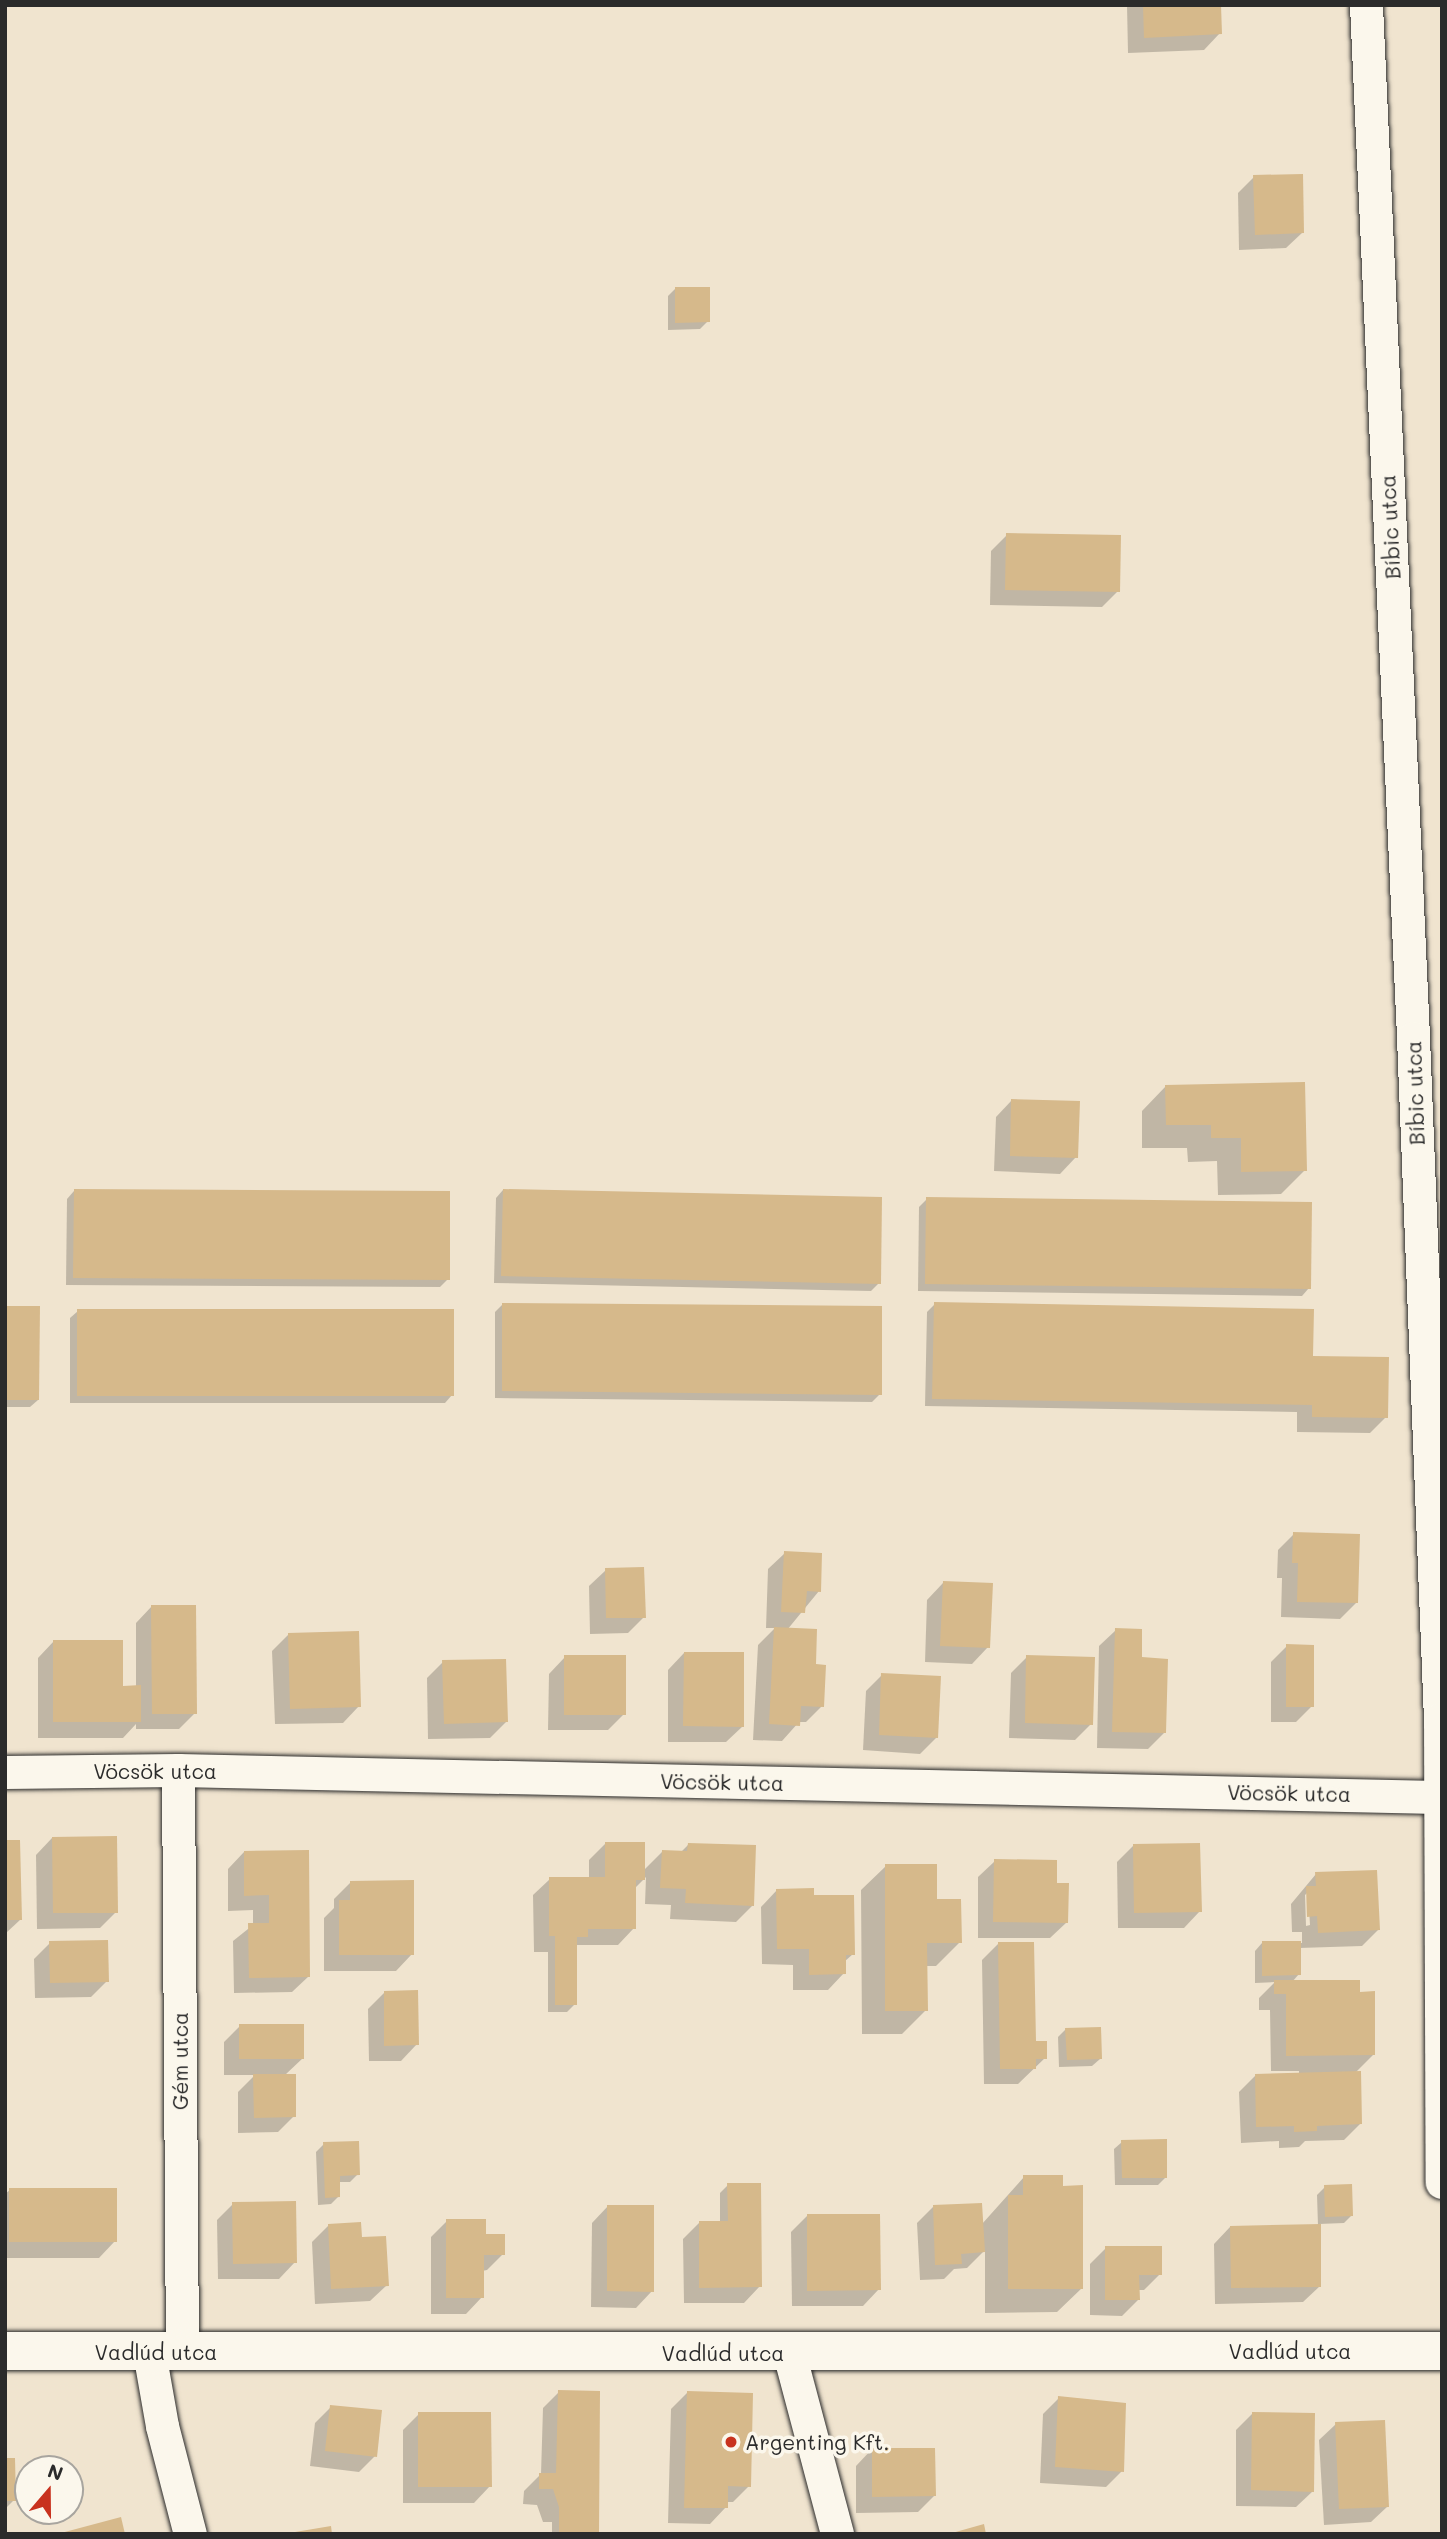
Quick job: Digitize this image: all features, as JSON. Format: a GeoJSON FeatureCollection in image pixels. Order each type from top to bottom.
{"type":"FeatureCollection","features":[{"type":"Feature","properties":{"kind":"street","name":"Bíbic utca"},"geometry":{"type":"LineString","coordinates":[[1366,5],[1413,1038],[1440,1719],[1438,1797],[1442,2182]]}},
{"type":"Feature","properties":{"kind":"street","name":"Vöcsök utca"},"geometry":{"type":"LineString","coordinates":[[5,1772],[178,1770],[1438,1797]]}},
{"type":"Feature","properties":{"kind":"street","name":"Gém utca"},"geometry":{"type":"LineString","coordinates":[[178,1770],[162,2426],[190,2534]]}},
{"type":"Feature","properties":{"kind":"street","name":"Vadlúd utca"},"geometry":{"type":"LineString","coordinates":[[5,2351],[1442,2351]]}},
{"type":"Feature","properties":{"kind":"street"},"geometry":{"type":"LineString","coordinates":[[789,2353],[838,2534]]}},
{"type":"Feature","properties":{"kind":"building"},"geometry":{"type":"Polygon","coordinates":[[[1143,5],[1221,5],[1222,34],[1144,38],[1143,5]]]}},
{"type":"Feature","properties":{"kind":"building"},"geometry":{"type":"Polygon","coordinates":[[[1303,174],[1304,233],[1255,235],[1253,175],[1303,174]]]}},
{"type":"Feature","properties":{"kind":"building"},"geometry":{"type":"Polygon","coordinates":[[[675,287],[710,287],[710,322],[675,323],[675,287]]]}},
{"type":"Feature","properties":{"kind":"building"},"geometry":{"type":"Polygon","coordinates":[[[1006,533],[1121,535],[1120,592],[1005,590],[1006,533]]]}},
{"type":"Feature","properties":{"kind":"building"},"geometry":{"type":"Polygon","coordinates":[[[1305,1082],[1307,1171],[1241,1172],[1241,1138],[1211,1138],[1211,1125],[1166,1125],[1165,1085],[1305,1082]]]}},
{"type":"Feature","properties":{"kind":"building"},"geometry":{"type":"Polygon","coordinates":[[[1011,1099],[1080,1101],[1078,1158],[1010,1156],[1011,1099]]]}},
{"type":"Feature","properties":{"kind":"building"},"geometry":{"type":"Polygon","coordinates":[[[74,1189],[450,1191],[450,1280],[73,1278],[74,1189]]]}},
{"type":"Feature","properties":{"kind":"building"},"geometry":{"type":"Polygon","coordinates":[[[503,1189],[882,1197],[881,1284],[501,1276],[503,1189]]]}},
{"type":"Feature","properties":{"kind":"building"},"geometry":{"type":"Polygon","coordinates":[[[926,1197],[1312,1202],[1311,1289],[925,1284],[926,1197]]]}},
{"type":"Feature","properties":{"kind":"building"},"geometry":{"type":"Polygon","coordinates":[[[934,1302],[1314,1309],[1313,1356],[1389,1357],[1388,1418],[1312,1417],[1312,1405],[932,1399],[934,1302]]]}},
{"type":"Feature","properties":{"kind":"building"},"geometry":{"type":"Polygon","coordinates":[[[502,1303],[882,1306],[882,1395],[502,1391],[502,1303]]]}},
{"type":"Feature","properties":{"kind":"building"},"geometry":{"type":"Polygon","coordinates":[[[5,1306],[40,1306],[39,1400],[5,1400],[5,1306]]]}},
{"type":"Feature","properties":{"kind":"building"},"geometry":{"type":"Polygon","coordinates":[[[77,1309],[454,1309],[454,1396],[77,1396],[77,1309]]]}},
{"type":"Feature","properties":{"kind":"building"},"geometry":{"type":"Polygon","coordinates":[[[1293,1532],[1360,1534],[1358,1603],[1297,1602],[1298,1563],[1292,1563],[1293,1532]]]}},
{"type":"Feature","properties":{"kind":"building"},"geometry":{"type":"Polygon","coordinates":[[[784,1551],[822,1553],[821,1592],[807,1591],[805,1613],[781,1612],[784,1551]]]}},
{"type":"Feature","properties":{"kind":"building"},"geometry":{"type":"Polygon","coordinates":[[[644,1567],[646,1618],[606,1618],[605,1568],[644,1567]]]}},
{"type":"Feature","properties":{"kind":"building"},"geometry":{"type":"Polygon","coordinates":[[[943,1581],[993,1583],[990,1648],[940,1646],[943,1581]]]}},
{"type":"Feature","properties":{"kind":"building"},"geometry":{"type":"Polygon","coordinates":[[[151,1605],[196,1605],[197,1714],[152,1714],[151,1605]]]}},
{"type":"Feature","properties":{"kind":"building"},"geometry":{"type":"Polygon","coordinates":[[[774,1627],[817,1629],[816,1664],[826,1665],[824,1707],[801,1706],[800,1726],[769,1724],[774,1627]]]}},
{"type":"Feature","properties":{"kind":"building"},"geometry":{"type":"Polygon","coordinates":[[[1115,1628],[1142,1629],[1142,1657],[1168,1659],[1166,1733],[1112,1732],[1115,1628]]]}},
{"type":"Feature","properties":{"kind":"building"},"geometry":{"type":"Polygon","coordinates":[[[359,1631],[361,1707],[290,1709],[288,1633],[359,1631]]]}},
{"type":"Feature","properties":{"kind":"building"},"geometry":{"type":"Polygon","coordinates":[[[53,1640],[123,1640],[123,1686],[141,1685],[141,1722],[53,1722],[53,1640]]]}},
{"type":"Feature","properties":{"kind":"building"},"geometry":{"type":"Polygon","coordinates":[[[1286,1644],[1314,1645],[1314,1707],[1286,1707],[1286,1644]]]}},
{"type":"Feature","properties":{"kind":"building"},"geometry":{"type":"Polygon","coordinates":[[[684,1652],[744,1652],[744,1727],[683,1726],[684,1652]]]}},
{"type":"Feature","properties":{"kind":"building"},"geometry":{"type":"Polygon","coordinates":[[[564,1655],[626,1655],[626,1715],[564,1715],[564,1655]]]}},
{"type":"Feature","properties":{"kind":"building"},"geometry":{"type":"Polygon","coordinates":[[[1026,1655],[1095,1657],[1093,1725],[1025,1723],[1026,1655]]]}},
{"type":"Feature","properties":{"kind":"building"},"geometry":{"type":"Polygon","coordinates":[[[506,1659],[508,1722],[444,1724],[442,1660],[506,1659]]]}},
{"type":"Feature","properties":{"kind":"building"},"geometry":{"type":"Polygon","coordinates":[[[881,1673],[941,1676],[938,1738],[879,1735],[881,1673]]]}},
{"type":"Feature","properties":{"kind":"building"},"geometry":{"type":"Polygon","coordinates":[[[117,1836],[118,1913],[53,1913],[52,1837],[117,1836]]]}},
{"type":"Feature","properties":{"kind":"building"},"geometry":{"type":"Polygon","coordinates":[[[5,1840],[20,1840],[22,1920],[5,1920],[5,1840]]]}},
{"type":"Feature","properties":{"kind":"building"},"geometry":{"type":"Polygon","coordinates":[[[605,1842],[645,1842],[645,1880],[636,1880],[636,1929],[588,1929],[588,1937],[577,1937],[577,2005],[555,2005],[555,1936],[549,1936],[549,1877],[605,1877],[605,1842]]]}},
{"type":"Feature","properties":{"kind":"building"},"geometry":{"type":"Polygon","coordinates":[[[688,1843],[756,1845],[754,1906],[685,1903],[686,1889],[660,1888],[662,1850],[687,1851],[688,1843]]]}},
{"type":"Feature","properties":{"kind":"building"},"geometry":{"type":"Polygon","coordinates":[[[1200,1843],[1202,1912],[1134,1913],[1133,1844],[1200,1843]]]}},
{"type":"Feature","properties":{"kind":"building"},"geometry":{"type":"Polygon","coordinates":[[[309,1850],[310,1977],[249,1978],[248,1923],[269,1923],[269,1895],[244,1896],[244,1851],[309,1850]]]}},
{"type":"Feature","properties":{"kind":"building"},"geometry":{"type":"Polygon","coordinates":[[[994,1859],[1057,1860],[1057,1883],[1069,1883],[1068,1923],[993,1922],[994,1859]]]}},
{"type":"Feature","properties":{"kind":"building"},"geometry":{"type":"Polygon","coordinates":[[[885,1864],[937,1864],[937,1899],[961,1899],[962,1943],[927,1943],[928,2011],[885,2011],[885,1864]]]}},
{"type":"Feature","properties":{"kind":"building"},"geometry":{"type":"Polygon","coordinates":[[[1377,1870],[1380,1930],[1318,1933],[1317,1916],[1307,1917],[1306,1886],[1316,1886],[1315,1872],[1377,1870]]]}},
{"type":"Feature","properties":{"kind":"building"},"geometry":{"type":"Polygon","coordinates":[[[414,1880],[414,1955],[339,1955],[339,1900],[350,1900],[350,1881],[414,1880]]]}},
{"type":"Feature","properties":{"kind":"building"},"geometry":{"type":"Polygon","coordinates":[[[814,1888],[814,1895],[854,1895],[855,1955],[846,1955],[846,1974],[809,1975],[809,1949],[777,1949],[776,1889],[814,1888]]]}},
{"type":"Feature","properties":{"kind":"building"},"geometry":{"type":"Polygon","coordinates":[[[108,1940],[109,1982],[50,1983],[49,1941],[108,1940]]]}},
{"type":"Feature","properties":{"kind":"building"},"geometry":{"type":"Polygon","coordinates":[[[1262,1941],[1301,1941],[1301,1975],[1262,1976],[1262,1941]]]}},
{"type":"Feature","properties":{"kind":"building"},"geometry":{"type":"Polygon","coordinates":[[[998,1942],[1034,1942],[1036,2041],[1047,2041],[1047,2059],[1036,2059],[1036,2069],[1000,2069],[998,1942]]]}},
{"type":"Feature","properties":{"kind":"building"},"geometry":{"type":"Polygon","coordinates":[[[1274,1980],[1360,1980],[1360,1992],[1375,1991],[1375,2055],[1286,2056],[1286,1994],[1274,1994],[1274,1980]]]}},
{"type":"Feature","properties":{"kind":"building"},"geometry":{"type":"Polygon","coordinates":[[[418,1990],[419,2045],[384,2046],[384,1991],[418,1990]]]}},
{"type":"Feature","properties":{"kind":"building"},"geometry":{"type":"Polygon","coordinates":[[[239,2024],[304,2024],[304,2059],[239,2059],[239,2024]]]}},
{"type":"Feature","properties":{"kind":"building"},"geometry":{"type":"Polygon","coordinates":[[[1101,2027],[1102,2059],[1067,2060],[1065,2028],[1101,2027]]]}},
{"type":"Feature","properties":{"kind":"building"},"geometry":{"type":"Polygon","coordinates":[[[1361,2071],[1362,2124],[1317,2126],[1317,2131],[1294,2132],[1294,2126],[1256,2127],[1255,2074],[1361,2071]]]}},
{"type":"Feature","properties":{"kind":"building"},"geometry":{"type":"Polygon","coordinates":[[[253,2074],[296,2074],[296,2117],[254,2118],[253,2074]]]}},
{"type":"Feature","properties":{"kind":"building"},"geometry":{"type":"Polygon","coordinates":[[[1167,2139],[1167,2178],[1122,2178],[1121,2140],[1167,2139]]]}},
{"type":"Feature","properties":{"kind":"building"},"geometry":{"type":"Polygon","coordinates":[[[359,2141],[360,2175],[340,2176],[340,2197],[325,2198],[323,2142],[359,2141]]]}},
{"type":"Feature","properties":{"kind":"building"},"geometry":{"type":"Polygon","coordinates":[[[1023,2175],[1063,2175],[1063,2186],[1083,2185],[1083,2289],[1008,2289],[1008,2195],[1023,2195],[1023,2175]]]}},
{"type":"Feature","properties":{"kind":"building"},"geometry":{"type":"Polygon","coordinates":[[[727,2183],[761,2183],[762,2287],[699,2288],[699,2221],[728,2221],[727,2183]]]}},
{"type":"Feature","properties":{"kind":"building"},"geometry":{"type":"Polygon","coordinates":[[[1352,2184],[1353,2216],[1325,2217],[1324,2185],[1352,2184]]]}},
{"type":"Feature","properties":{"kind":"building"},"geometry":{"type":"Polygon","coordinates":[[[9,2188],[117,2188],[117,2242],[9,2242],[9,2188]]]}},
{"type":"Feature","properties":{"kind":"building"},"geometry":{"type":"Polygon","coordinates":[[[296,2201],[297,2263],[233,2264],[232,2202],[296,2201]]]}},
{"type":"Feature","properties":{"kind":"building"},"geometry":{"type":"Polygon","coordinates":[[[982,2203],[985,2252],[961,2254],[962,2264],[935,2265],[933,2205],[982,2203]]]}},
{"type":"Feature","properties":{"kind":"building"},"geometry":{"type":"Polygon","coordinates":[[[607,2205],[654,2205],[654,2292],[607,2291],[607,2205]]]}},
{"type":"Feature","properties":{"kind":"building"},"geometry":{"type":"Polygon","coordinates":[[[807,2214],[880,2214],[881,2290],[807,2291],[807,2214]]]}},
{"type":"Feature","properties":{"kind":"building"},"geometry":{"type":"Polygon","coordinates":[[[446,2219],[486,2219],[486,2234],[505,2234],[505,2255],[484,2255],[484,2298],[446,2298],[446,2219]]]}},
{"type":"Feature","properties":{"kind":"building"},"geometry":{"type":"Polygon","coordinates":[[[361,2222],[362,2237],[386,2236],[389,2286],[331,2289],[328,2224],[361,2222]]]}},
{"type":"Feature","properties":{"kind":"building"},"geometry":{"type":"Polygon","coordinates":[[[1321,2224],[1321,2287],[1231,2288],[1230,2226],[1321,2224]]]}},
{"type":"Feature","properties":{"kind":"building"},"geometry":{"type":"Polygon","coordinates":[[[1105,2246],[1162,2246],[1162,2275],[1139,2275],[1140,2300],[1105,2300],[1105,2246]]]}},
{"type":"Feature","properties":{"kind":"building"},"geometry":{"type":"Polygon","coordinates":[[[558,2390],[600,2391],[599,2534],[559,2534],[559,2507],[553,2489],[539,2489],[539,2473],[556,2473],[558,2390]]]}},
{"type":"Feature","properties":{"kind":"building"},"geometry":{"type":"Polygon","coordinates":[[[687,2391],[753,2393],[751,2487],[728,2486],[728,2508],[684,2508],[687,2391]]]}},
{"type":"Feature","properties":{"kind":"building"},"geometry":{"type":"Polygon","coordinates":[[[1058,2396],[1126,2403],[1124,2472],[1055,2467],[1058,2396]]]}},
{"type":"Feature","properties":{"kind":"building"},"geometry":{"type":"Polygon","coordinates":[[[330,2405],[382,2410],[377,2457],[325,2451],[330,2405]]]}},
{"type":"Feature","properties":{"kind":"building"},"geometry":{"type":"Polygon","coordinates":[[[418,2412],[491,2412],[492,2487],[418,2487],[418,2412]]]}},
{"type":"Feature","properties":{"kind":"building"},"geometry":{"type":"Polygon","coordinates":[[[1252,2412],[1315,2413],[1314,2492],[1251,2490],[1252,2412]]]}},
{"type":"Feature","properties":{"kind":"building"},"geometry":{"type":"Polygon","coordinates":[[[1385,2420],[1389,2507],[1339,2509],[1335,2422],[1385,2420]]]}},
{"type":"Feature","properties":{"kind":"building"},"geometry":{"type":"Polygon","coordinates":[[[872,2448],[935,2448],[936,2496],[872,2497],[872,2448]]]}},
{"type":"Feature","properties":{"kind":"building"},"geometry":{"type":"Polygon","coordinates":[[[5,2458],[14,2458],[14,2501],[5,2501],[5,2458]]]}},
{"type":"Feature","properties":{"kind":"building"},"geometry":{"type":"Polygon","coordinates":[[[121,2517],[125,2534],[61,2534],[61,2533],[121,2517]]]}},
{"type":"Feature","properties":{"kind":"building"},"geometry":{"type":"Polygon","coordinates":[[[984,2524],[986,2534],[952,2534],[952,2533],[984,2524]]]}},
{"type":"Feature","properties":{"kind":"building"},"geometry":{"type":"Polygon","coordinates":[[[331,2526],[332,2534],[295,2534],[295,2532],[331,2526]]]}},
{"type":"Feature","properties":{"kind":"place","name":"Argenting Kft."},"geometry":{"type":"Point","coordinates":[731,2442]}}]}
